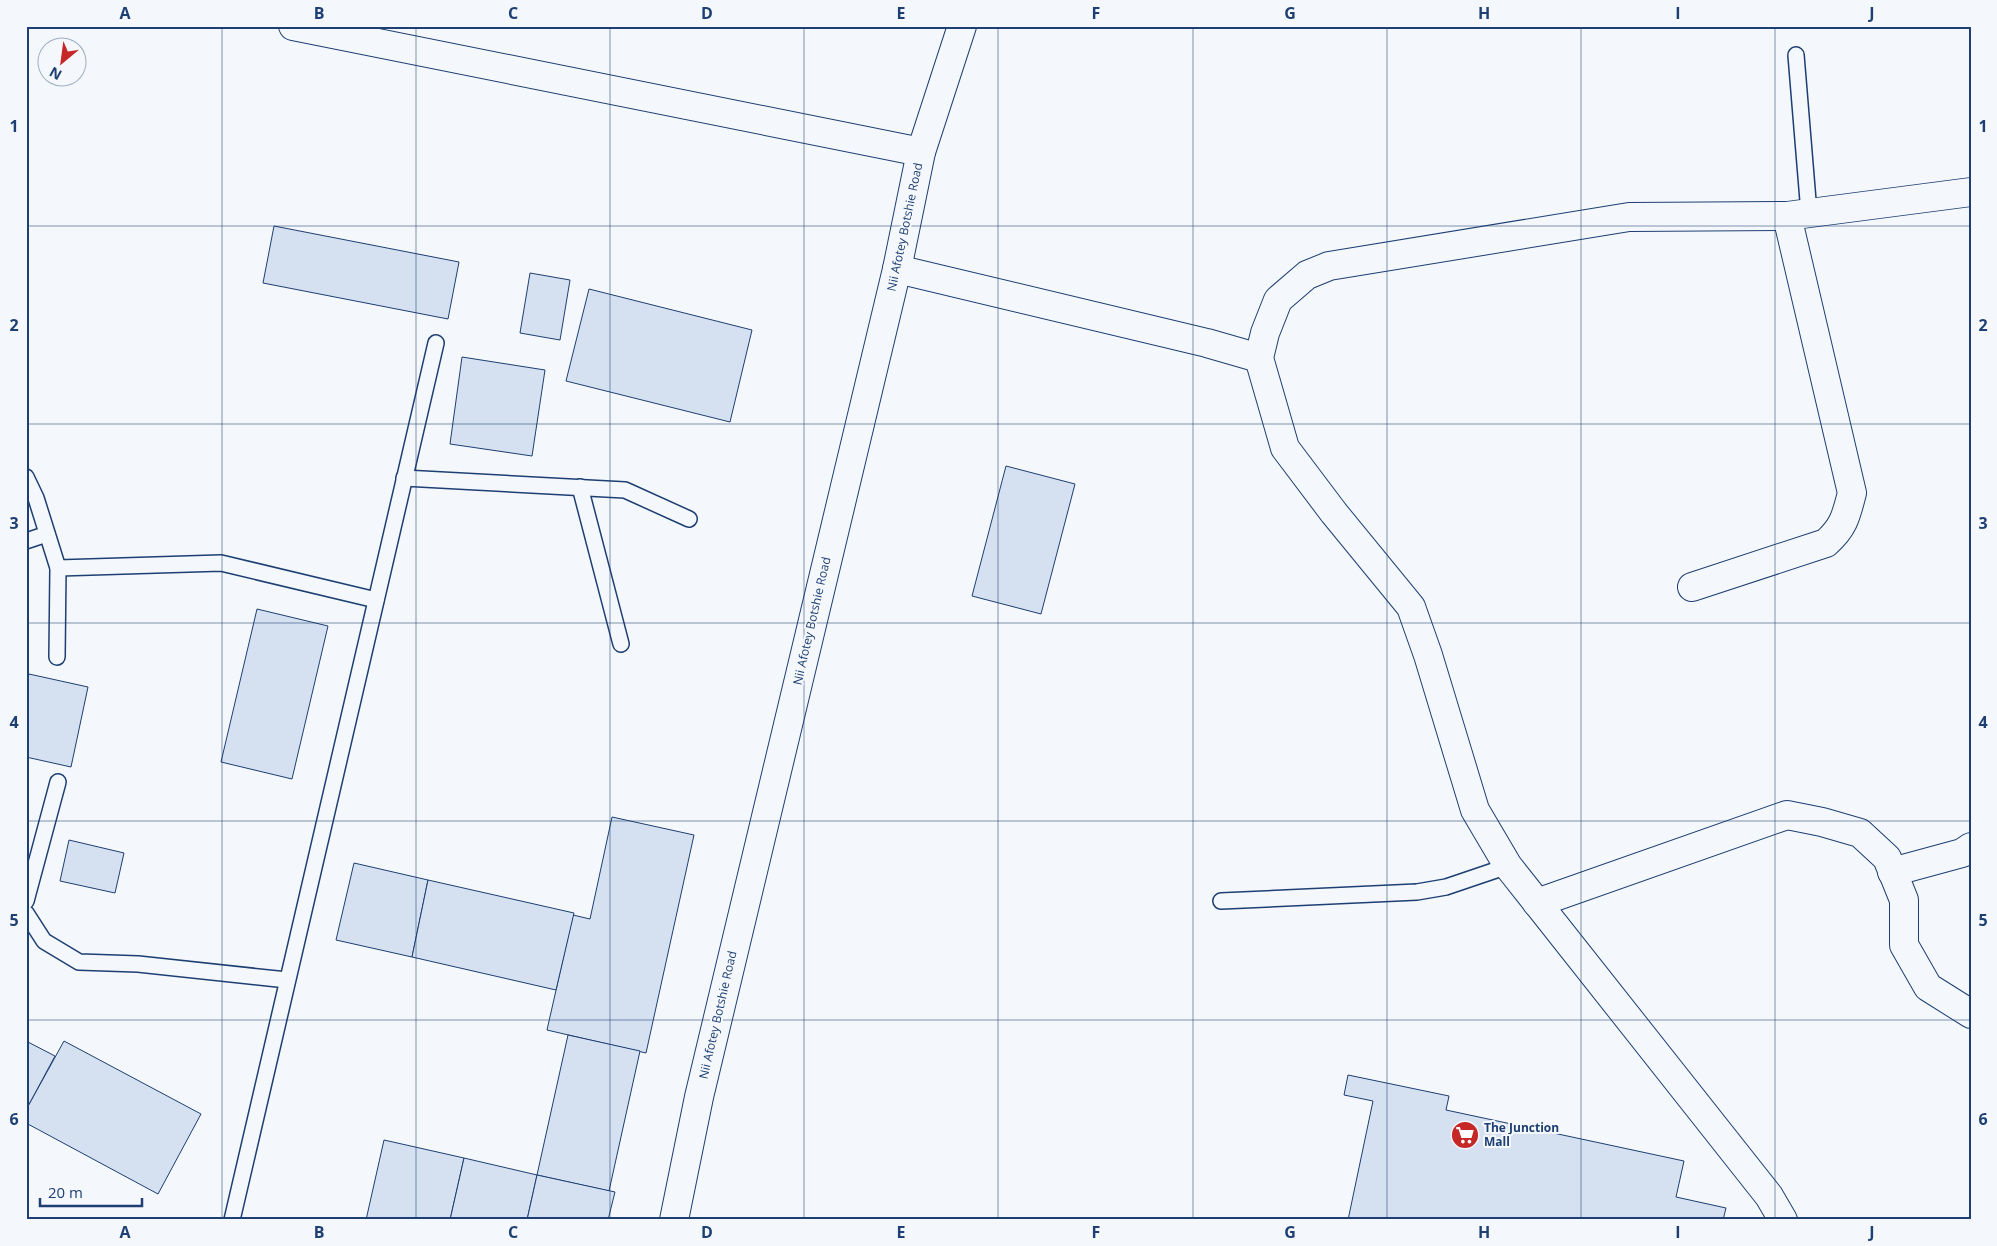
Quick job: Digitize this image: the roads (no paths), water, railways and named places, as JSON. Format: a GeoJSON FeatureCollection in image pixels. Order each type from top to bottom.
{"type":"FeatureCollection","features":[{"type":"Feature","properties":{"kind":"street"},"geometry":{"type":"LineString","coordinates":[[293,26],[921,152]]}},
{"type":"Feature","properties":{"kind":"street","name":"Nii Afotey Botshie Road"},"geometry":{"type":"LineString","coordinates":[[674,1220],[698,1097],[897,270],[921,152],[962,26]]}},
{"type":"Feature","properties":{"kind":"street"},"geometry":{"type":"LineString","coordinates":[[1783,1220],[1769,1196],[1508,866],[1475,810],[1428,655],[1411,608],[1285,448],[1259,358],[1265,333],[1278,300],[1307,275],[1329,266],[1629,217],[1798,214],[1971,192]]}},
{"type":"Feature","properties":{"kind":"street"},"geometry":{"type":"LineString","coordinates":[[1692,587],[1826,543],[1839,531],[1846,517],[1852,493],[1798,214]]}},
{"type":"Feature","properties":{"kind":"street"},"geometry":{"type":"LineString","coordinates":[[897,270],[1197,340],[1259,358]]}},
{"type":"Feature","properties":{"kind":"street"},"geometry":{"type":"LineString","coordinates":[[1536,903],[1787,815],[1822,822],[1860,833],[1887,858],[1904,900],[1904,945],[1928,987],[1971,1014]]}},
{"type":"Feature","properties":{"kind":"street"},"geometry":{"type":"LineString","coordinates":[[1892,872],[1962,853],[1971,847]]}},
{"type":"Feature","properties":{"kind":"lane"},"geometry":{"type":"LineString","coordinates":[[1796,55],[1798,214]]}},
{"type":"Feature","properties":{"kind":"lane"},"geometry":{"type":"LineString","coordinates":[[232,1220],[286,980],[436,343]]}},
{"type":"Feature","properties":{"kind":"lane"},"geometry":{"type":"LineString","coordinates":[[26,477],[36,498],[58,568],[57,658]]}},
{"type":"Feature","properties":{"kind":"lane"},"geometry":{"type":"LineString","coordinates":[[404,478],[625,490],[689,519]]}},
{"type":"Feature","properties":{"kind":"lane"},"geometry":{"type":"LineString","coordinates":[[580,487],[622,644]]}},
{"type":"Feature","properties":{"kind":"lane"},"geometry":{"type":"LineString","coordinates":[[26,541],[47,534]]}},
{"type":"Feature","properties":{"kind":"lane"},"geometry":{"type":"LineString","coordinates":[[58,568],[221,563],[376,600]]}},
{"type":"Feature","properties":{"kind":"lane"},"geometry":{"type":"LineString","coordinates":[[26,901],[58,782]]}},
{"type":"Feature","properties":{"kind":"lane"},"geometry":{"type":"LineString","coordinates":[[1221,901],[1417,892],[1446,887],[1508,866]]}},
{"type":"Feature","properties":{"kind":"lane"},"geometry":{"type":"LineString","coordinates":[[26,912],[44,941],[79,962],[138,964],[286,980]]}},
{"type":"Feature","properties":{"kind":"place","name":"The Junction Mall"},"geometry":{"type":"Point","coordinates":[1465,1135]}}]}
